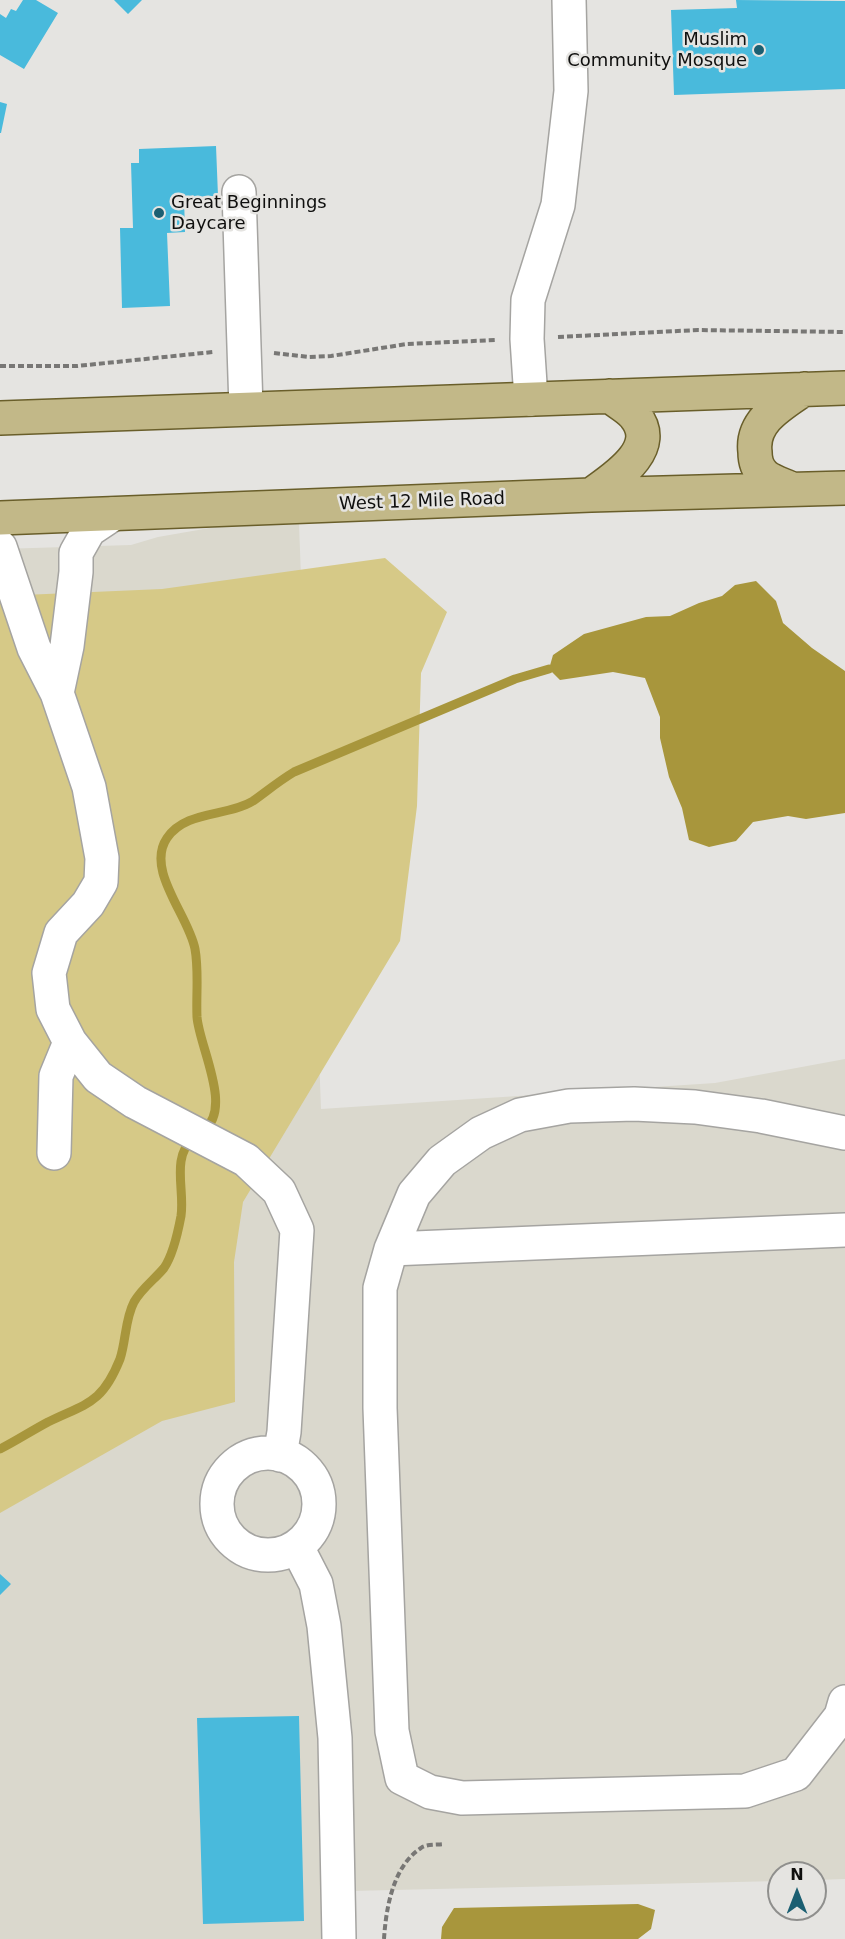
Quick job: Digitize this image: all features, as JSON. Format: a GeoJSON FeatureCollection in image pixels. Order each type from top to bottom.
{"type":"FeatureCollection","features":[{"type":"Feature","properties":{"kind":"main road"},"geometry":{"type":"LineString","coordinates":[[0,418],[845,388]]}},
{"type":"Feature","properties":{"kind":"main road"},"geometry":{"type":"LineString","coordinates":[[792,489],[764,476],[756,463],[753,442],[759,426],[776,408],[804,389]]}},
{"type":"Feature","properties":{"kind":"main road"},"geometry":{"type":"LineString","coordinates":[[591,495],[632,464],[641,447],[642,432],[636,417],[610,396]]}},
{"type":"Feature","properties":{"kind":"main road","name":"West 12 Mile Road"},"geometry":{"type":"LineString","coordinates":[[0,518],[591,495],[845,488]]}},
{"type":"Feature","properties":{"kind":"lane"},"geometry":{"type":"LineString","coordinates":[[531,399],[527,339],[528,300],[558,205],[571,91],[569,0]]}},
{"type":"Feature","properties":{"kind":"lane"},"geometry":{"type":"LineString","coordinates":[[239,192],[246,408]]}},
{"type":"Feature","properties":{"kind":"lane"},"geometry":{"type":"LineString","coordinates":[[57,693],[67,646],[76,572],[76,553],[89,530],[114,514]]}},
{"type":"Feature","properties":{"kind":"lane"},"geometry":{"type":"LineString","coordinates":[[0,547],[34,648],[57,693],[89,787],[102,858],[101,882],[88,904],[61,933],[49,973],[53,1009],[70,1042],[98,1077],[135,1102],[246,1160],[279,1191],[297,1230],[284,1432],[280,1455]]}},
{"type":"Feature","properties":{"kind":"lane"},"geometry":{"type":"LineString","coordinates":[[54,1153],[56,1076],[70,1042]]}},
{"type":"Feature","properties":{"kind":"lane"},"geometry":{"type":"LineString","coordinates":[[845,1133],[761,1116],[695,1107],[634,1104],[569,1106],[520,1115],[482,1133],[442,1161],[414,1194],[391,1249],[380,1288],[380,1408],[392,1731],[402,1778],[430,1792],[462,1798],[746,1791],[796,1774],[841,1716],[845,1701]]}},
{"type":"Feature","properties":{"kind":"lane"},"geometry":{"type":"LineString","coordinates":[[391,1249],[845,1230]]}},
{"type":"Feature","properties":{"kind":"lane"},"geometry":{"type":"LineString","coordinates":[[257,1454],[280,1455],[292,1459],[306,1469],[315,1484],[319,1501],[318,1518],[309,1534],[297,1547],[282,1554],[266,1555],[250,1552],[236,1544],[225,1532],[219,1517],[217,1501],[221,1485],[229,1472],[241,1461],[257,1454]]}},
{"type":"Feature","properties":{"kind":"lane"},"geometry":{"type":"LineString","coordinates":[[297,1547],[316,1584],[324,1626],[334,1738],[339,1939]]}},
{"type":"Feature","properties":{"kind":"path"},"geometry":{"type":"LineString","coordinates":[[0,366],[77,366],[190,353],[243,352],[331,356],[407,344],[698,330],[845,332]]}},
{"type":"Feature","properties":{"kind":"path"},"geometry":{"type":"LineString","coordinates":[[384,1939],[394,1884],[406,1861],[423,1846],[444,1844]]}},
{"type":"Feature","properties":{"kind":"shaded area"},"geometry":{"type":"Polygon","coordinates":[[[299,524],[321,1109],[715,1083],[845,1059],[845,1879],[827,1880],[827,1861],[767,1861],[767,1881],[350,1891],[352,1939],[0,1939],[0,549],[131,545],[158,537],[221,526],[299,524]]]}},
{"type":"Feature","properties":{"kind":"shaded area"},"geometry":{"type":"Polygon","coordinates":[[[385,558],[447,612],[421,673],[417,806],[400,941],[243,1202],[234,1262],[235,1402],[162,1421],[0,1513],[0,596],[162,589],[385,558]]]}},
{"type":"Feature","properties":{"kind":"shaded area"},"geometry":{"type":"Polygon","coordinates":[[[756,581],[776,601],[783,623],[812,648],[845,671],[845,813],[806,819],[788,816],[753,822],[736,841],[709,847],[689,840],[682,808],[669,777],[660,738],[660,717],[645,678],[613,672],[560,680],[549,669],[553,655],[584,634],[646,617],[670,616],[722,596],[735,585],[756,581]]]}},
{"type":"Feature","properties":{"kind":"shaded area"},"geometry":{"type":"Polygon","coordinates":[[[638,1904],[655,1910],[651,1929],[638,1939],[441,1939],[442,1927],[454,1908],[638,1904]]]}},
{"type":"Feature","properties":{"kind":"building"},"geometry":{"type":"Polygon","coordinates":[[[23,0],[36,0],[58,13],[24,69],[0,55],[0,14],[6,18],[11,9],[16,11],[23,0]]]}},
{"type":"Feature","properties":{"kind":"building"},"geometry":{"type":"Polygon","coordinates":[[[114,0],[142,0],[128,14],[114,0]]]}},
{"type":"Feature","properties":{"kind":"building","name":"Muslim Community Mosque"},"geometry":{"type":"Polygon","coordinates":[[[736,0],[845,1],[845,89],[674,95],[671,10],[737,8],[736,0]]]}},
{"type":"Feature","properties":{"kind":"building"},"geometry":{"type":"Polygon","coordinates":[[[0,102],[7,104],[1,133],[0,133],[0,102]]]}},
{"type":"Feature","properties":{"kind":"building","name":"Great Beginnings Daycare"},"geometry":{"type":"Polygon","coordinates":[[[216,146],[218,196],[184,197],[185,232],[167,233],[170,306],[122,308],[120,228],[133,228],[131,163],[139,163],[139,149],[216,146]]]}},
{"type":"Feature","properties":{"kind":"building"},"geometry":{"type":"Polygon","coordinates":[[[0,1574],[11,1584],[0,1595],[0,1574]]]}},
{"type":"Feature","properties":{"kind":"building"},"geometry":{"type":"Polygon","coordinates":[[[299,1716],[304,1921],[203,1924],[197,1718],[299,1716]]]}},
{"type":"Feature","properties":{"kind":"waterway"},"geometry":{"type":"LineString","coordinates":[[204,1130],[212,1120],[215,1092],[197,1017],[195,949],[170,893],[161,864],[162,851],[167,838],[175,829],[196,818],[231,810],[253,801],[294,772],[515,679],[549,669]]}},
{"type":"Feature","properties":{"kind":"waterway"},"geometry":{"type":"LineString","coordinates":[[0,1449],[48,1422],[83,1406],[100,1394],[107,1385],[120,1359],[134,1302],[164,1268],[173,1250],[182,1206],[180,1175],[182,1155],[193,1138]]}},
{"type":"Feature","properties":{"kind":"place","name":"Muslim Community Mosque"},"geometry":{"type":"Point","coordinates":[759,50]}},
{"type":"Feature","properties":{"kind":"place","name":"Great Beginnings Daycare"},"geometry":{"type":"Point","coordinates":[159,213]}}]}
